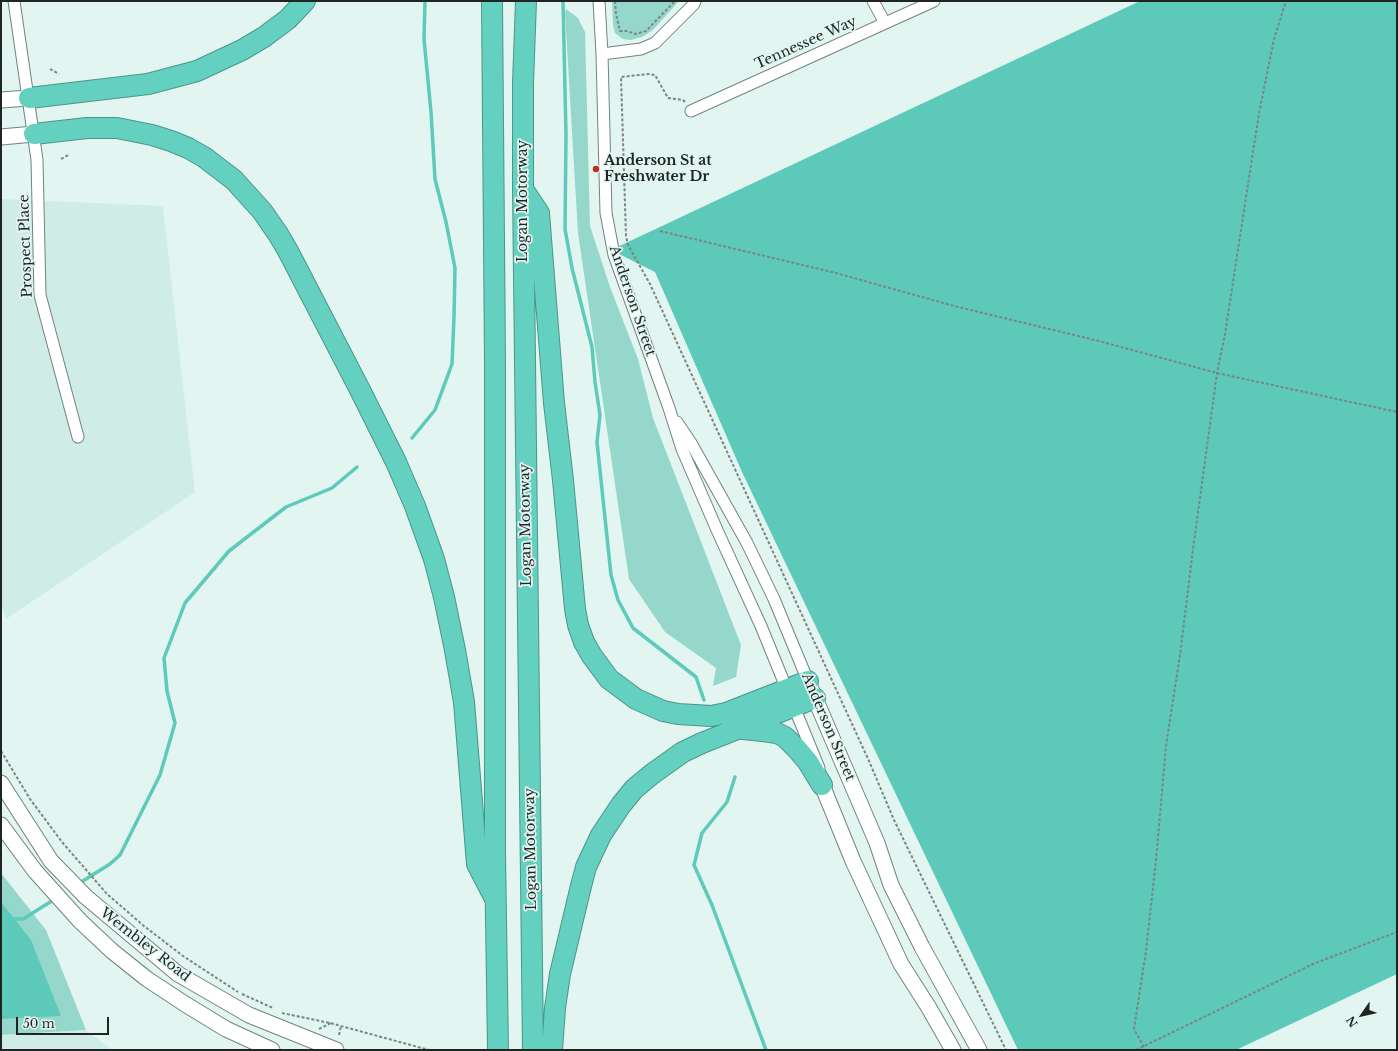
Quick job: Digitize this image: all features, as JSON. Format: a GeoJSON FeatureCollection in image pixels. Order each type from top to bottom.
{"type":"FeatureCollection","features":[{"type":"Feature","properties":{"kind":"highway"},"geometry":{"type":"LineString","coordinates":[[29,98],[148,84],[197,71],[242,50],[264,37],[288,19],[306,1]]}},
{"type":"Feature","properties":{"kind":"highway","name":"Logan Motorway"},"geometry":{"type":"LineString","coordinates":[[492,1],[498,1050]]}},
{"type":"Feature","properties":{"kind":"highway","name":"Logan Motorway"},"geometry":{"type":"LineString","coordinates":[[526,1],[523,83],[523,189],[533,1050]]}},
{"type":"Feature","properties":{"kind":"highway"},"geometry":{"type":"LineString","coordinates":[[34,134],[87,128],[117,128],[152,134],[188,148],[219,168],[247,194],[262,210],[288,251],[396,462],[434,559],[444,597],[464,702],[477,864],[496,900]]}},
{"type":"Feature","properties":{"kind":"highway"},"geometry":{"type":"LineString","coordinates":[[523,189],[539,213],[553,396],[563,480],[575,609],[578,625],[584,642],[608,679],[621,689],[636,700],[649,706],[678,714],[711,716],[791,698]]}},
{"type":"Feature","properties":{"kind":"highway"},"geometry":{"type":"LineString","coordinates":[[552,1050],[555,1008],[567,942],[586,867],[601,835],[621,805],[634,789],[652,774],[684,752],[740,729],[791,698],[811,689]]}},
{"type":"Feature","properties":{"kind":"highway"},"geometry":{"type":"LineString","coordinates":[[740,729],[777,733],[785,737],[808,762],[822,785]]}},
{"type":"Feature","properties":{"kind":"main road"},"geometry":{"type":"LineString","coordinates":[[1,100],[29,98]]}},
{"type":"Feature","properties":{"kind":"main road"},"geometry":{"type":"LineString","coordinates":[[1,136],[34,134]]}},
{"type":"Feature","properties":{"kind":"main road","name":"Anderson Street"},"geometry":{"type":"LineString","coordinates":[[811,689],[877,843],[892,885],[922,947],[979,1050]]}},
{"type":"Feature","properties":{"kind":"main road","name":"Wembley Road"},"geometry":{"type":"LineString","coordinates":[[1,783],[51,861],[86,897],[178,974],[249,1015],[336,1050]]}},
{"type":"Feature","properties":{"kind":"main road","name":"Anderson Street"},"geometry":{"type":"LineString","coordinates":[[822,785],[857,868],[901,964],[930,1008],[953,1050]]}},
{"type":"Feature","properties":{"kind":"main road","name":"Wembley Road"},"geometry":{"type":"LineString","coordinates":[[1,825],[35,871],[67,907],[112,951],[147,979],[185,1004],[226,1029],[272,1050]]}},
{"type":"Feature","properties":{"kind":"street","name":"Prospect Place"},"geometry":{"type":"LineString","coordinates":[[14,1],[29,98],[38,170],[40,294],[78,437]]}},
{"type":"Feature","properties":{"kind":"street","name":"Anderson Street"},"geometry":{"type":"LineString","coordinates":[[599,1],[602,54],[606,213],[614,255],[669,408],[682,449],[761,626],[819,765],[822,785]]}},
{"type":"Feature","properties":{"kind":"street"},"geometry":{"type":"LineString","coordinates":[[602,54],[641,49],[655,43],[694,4],[695,1]]}},
{"type":"Feature","properties":{"kind":"street"},"geometry":{"type":"LineString","coordinates":[[873,1],[885,23]]}},
{"type":"Feature","properties":{"kind":"street","name":"Tennessee Way"},"geometry":{"type":"LineString","coordinates":[[691,111],[934,1]]}},
{"type":"Feature","properties":{"kind":"street","name":"Anderson Street"},"geometry":{"type":"LineString","coordinates":[[669,408],[691,443],[747,543],[774,599],[811,689]]}},
{"type":"Feature","properties":{"kind":"path"},"geometry":{"type":"LineString","coordinates":[[615,1],[620,31],[627,31],[635,34],[646,31],[675,1]]}},
{"type":"Feature","properties":{"kind":"path"},"geometry":{"type":"LineString","coordinates":[[1144,1047],[1134,1029],[1146,951],[1166,746],[1180,655],[1217,373],[1226,326],[1259,113],[1274,39],[1286,1]]}},
{"type":"Feature","properties":{"kind":"path"},"geometry":{"type":"LineString","coordinates":[[50,69],[59,74]]}},
{"type":"Feature","properties":{"kind":"path"},"geometry":{"type":"LineString","coordinates":[[691,111],[683,100],[668,98],[655,75],[649,74],[621,77],[626,236],[628,245],[650,284],[866,754],[894,820],[1006,1050]]}},
{"type":"Feature","properties":{"kind":"path"},"geometry":{"type":"LineString","coordinates":[[61,159],[68,155]]}},
{"type":"Feature","properties":{"kind":"path"},"geometry":{"type":"LineString","coordinates":[[660,231],[836,273],[954,306],[1099,341],[1217,373],[1397,412]]}},
{"type":"Feature","properties":{"kind":"path"},"geometry":{"type":"LineString","coordinates":[[1,751],[30,799],[68,851],[106,894],[183,956],[241,993],[274,1009]]}},
{"type":"Feature","properties":{"kind":"path"},"geometry":{"type":"LineString","coordinates":[[1136,1050],[1313,964],[1397,932]]}},
{"type":"Feature","properties":{"kind":"path"},"geometry":{"type":"LineString","coordinates":[[281,1012],[341,1026],[429,1050]]}},
{"type":"Feature","properties":{"kind":"path"},"geometry":{"type":"LineString","coordinates":[[339,1035],[341,1026]]}},
{"type":"Feature","properties":{"kind":"shaded area"},"geometry":{"type":"Polygon","coordinates":[[[1,199],[163,206],[195,492],[6,619],[1,604],[1,199]]]}},
{"type":"Feature","properties":{"kind":"shaded area"},"geometry":{"type":"Polygon","coordinates":[[[86,1030],[112,1050],[1,1050],[1,1035],[86,1030]]]}},
{"type":"Feature","properties":{"kind":"green space"},"geometry":{"type":"Polygon","coordinates":[[[612,1],[679,1],[653,30],[642,37],[631,40],[623,39],[615,33],[613,25],[612,1]]]}},
{"type":"Feature","properties":{"kind":"green space"},"geometry":{"type":"Polygon","coordinates":[[[1140,1],[1397,1],[1397,974],[1236,1050],[1018,1050],[742,472],[655,272],[611,250],[1140,1]]]}},
{"type":"Feature","properties":{"kind":"green space"},"geometry":{"type":"Polygon","coordinates":[[[566,9],[578,18],[585,32],[590,226],[610,287],[638,359],[653,418],[741,645],[736,677],[713,686],[716,668],[665,632],[629,579],[578,233],[565,13],[566,9]]]}},
{"type":"Feature","properties":{"kind":"green space"},"geometry":{"type":"Polygon","coordinates":[[[1,873],[46,930],[86,1030],[1,1035],[1,873]]]}},
{"type":"Feature","properties":{"kind":"green space"},"geometry":{"type":"Polygon","coordinates":[[[1,902],[31,940],[61,1016],[1,1019],[1,902]]]}},
{"type":"Feature","properties":{"kind":"waterway"},"geometry":{"type":"LineString","coordinates":[[412,438],[435,410],[452,364],[454,317],[455,268],[446,222],[435,179],[431,112],[424,39],[425,1]]}},
{"type":"Feature","properties":{"kind":"waterway"},"geometry":{"type":"LineString","coordinates":[[563,1],[566,135],[565,229],[572,268],[592,347],[600,415],[597,442],[611,575],[618,600],[633,628],[696,677],[704,700]]}},
{"type":"Feature","properties":{"kind":"waterway"},"geometry":{"type":"LineString","coordinates":[[78,884],[110,864],[120,855],[160,775],[175,723],[167,691],[164,658],[185,603],[229,551],[286,507],[332,488],[357,467]]}},
{"type":"Feature","properties":{"kind":"waterway"},"geometry":{"type":"LineString","coordinates":[[735,777],[727,802],[702,833],[694,865],[712,905],[766,1050]]}},
{"type":"Feature","properties":{"kind":"waterway"},"geometry":{"type":"LineString","coordinates":[[1,913],[13,919],[23,919],[55,899]]}},
{"type":"Feature","properties":{"kind":"place","name":"Anderson St at Freshwater Dr"},"geometry":{"type":"Point","coordinates":[596,169]}}]}
